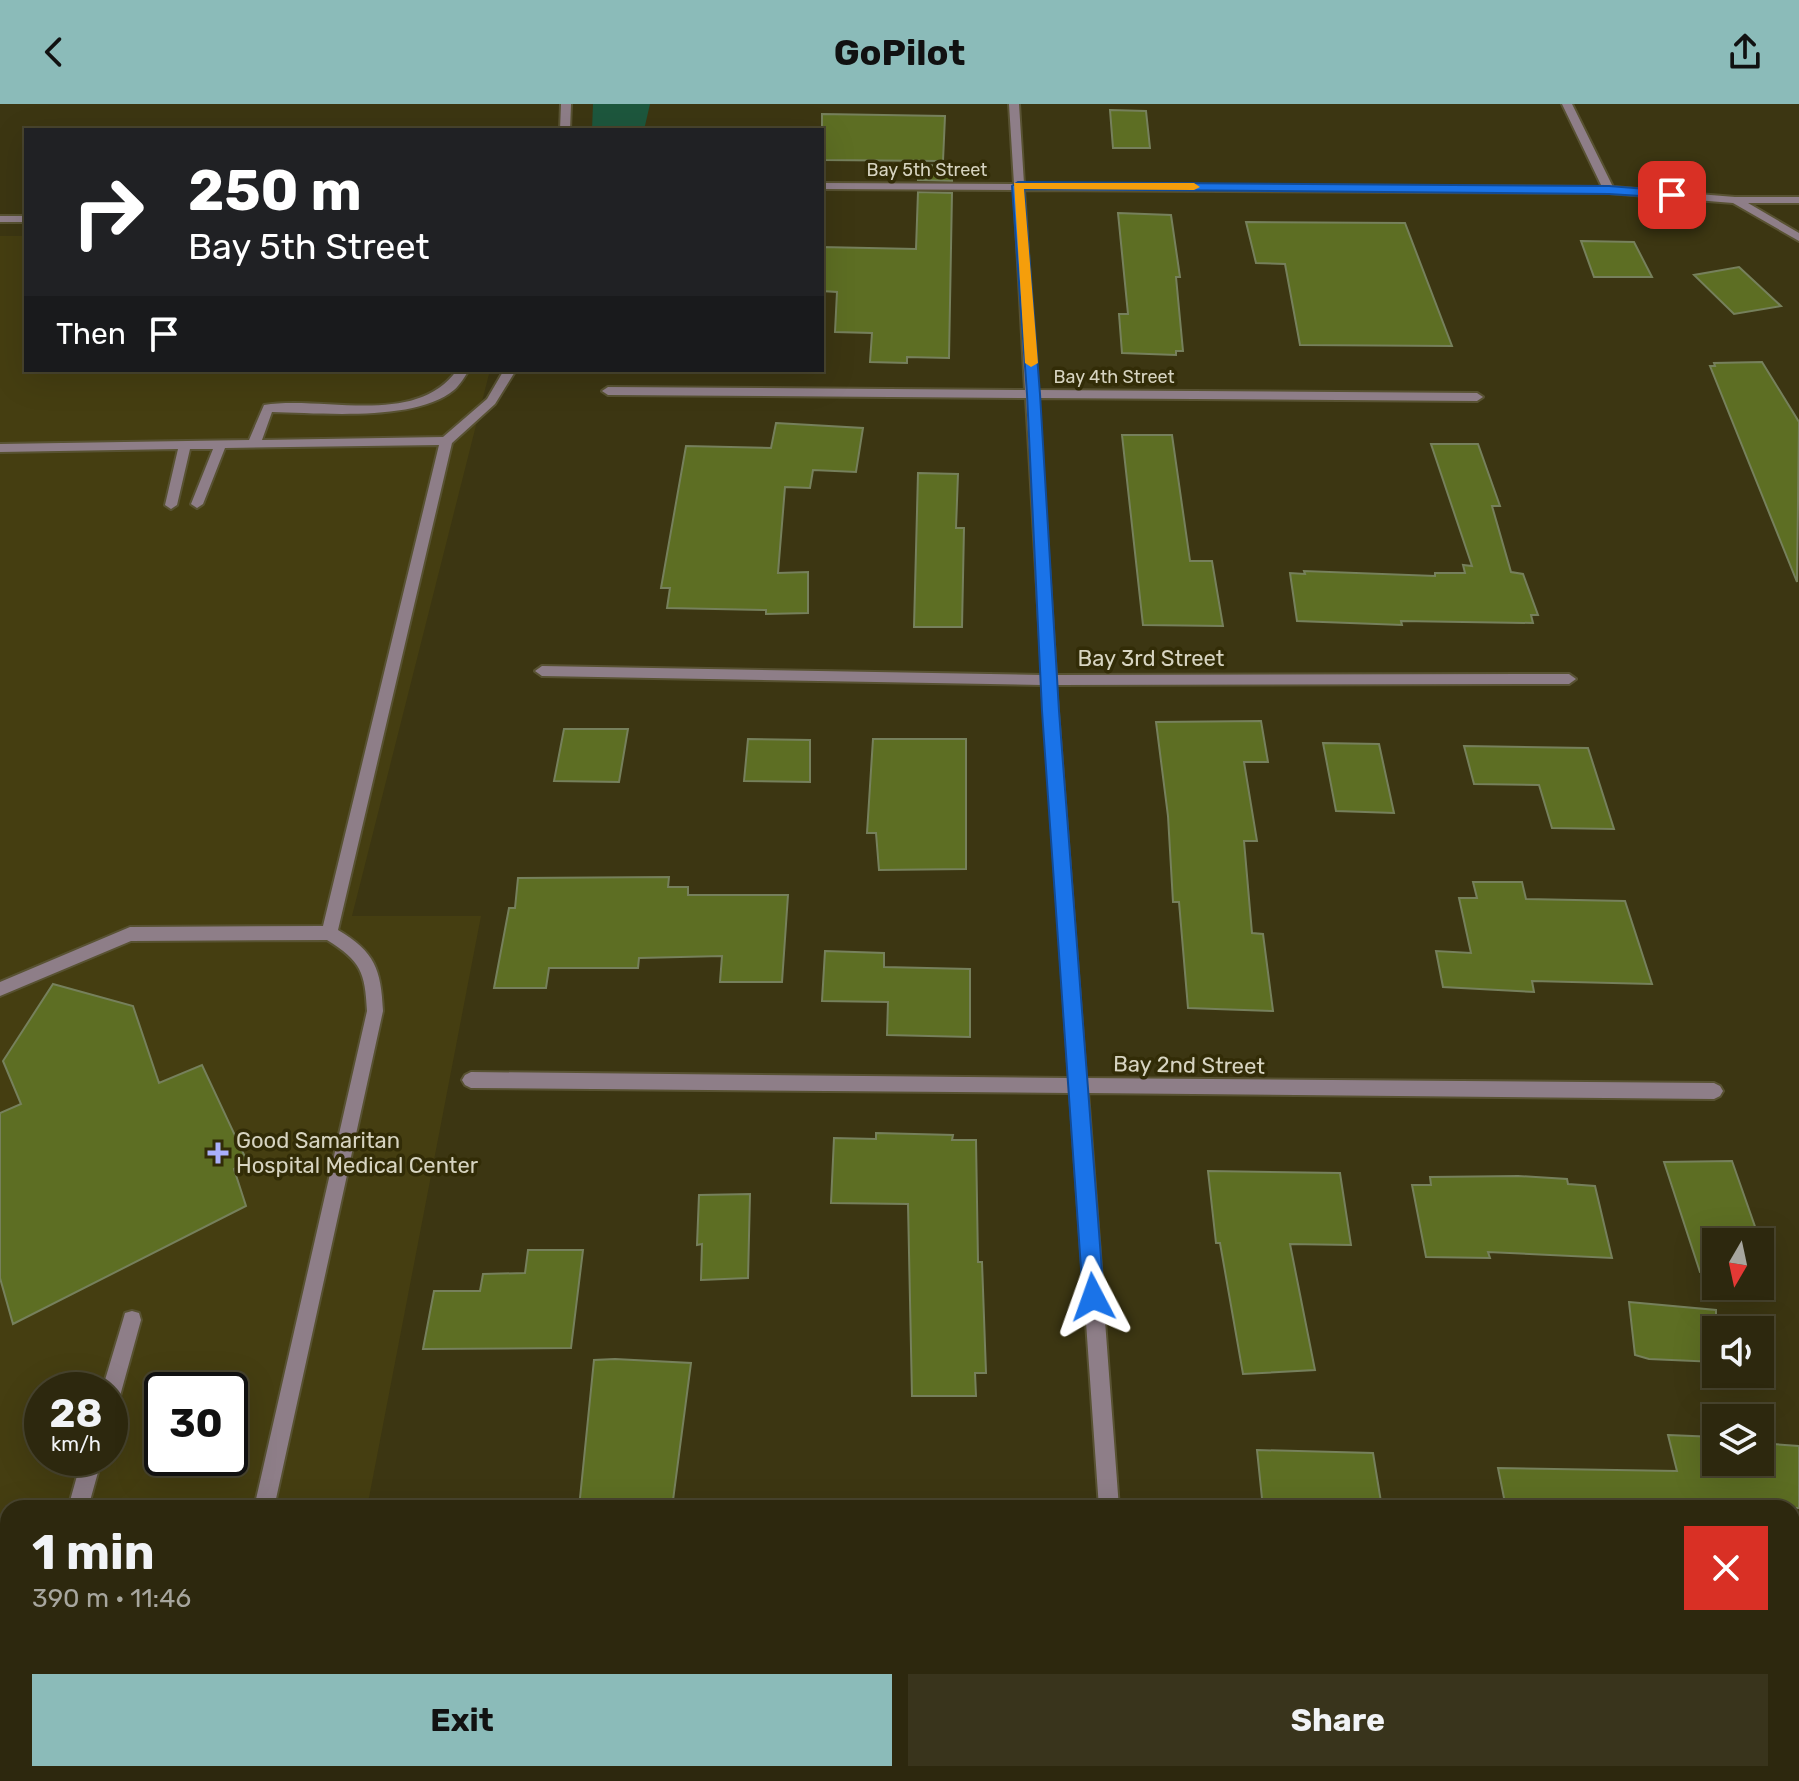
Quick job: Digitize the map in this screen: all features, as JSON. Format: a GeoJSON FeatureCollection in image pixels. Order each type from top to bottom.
{"type":"FeatureCollection","features":[{"type":"Feature","properties":{"kind":"street"},"geometry":{"type":"LineString","coordinates":[[565,128],[566,104]]}},
{"type":"Feature","properties":{"kind":"street"},"geometry":{"type":"LineString","coordinates":[[1014,104],[1049,680],[1108,1500]]}},
{"type":"Feature","properties":{"kind":"street"},"geometry":{"type":"LineString","coordinates":[[1567,104],[1609,190]]}},
{"type":"Feature","properties":{"kind":"street","name":"Bay 5th Street"},"geometry":{"type":"LineString","coordinates":[[824,186],[1609,190],[1735,200],[1799,200]]}},
{"type":"Feature","properties":{"kind":"street"},"geometry":{"type":"LineString","coordinates":[[1735,200],[1799,238]]}},
{"type":"Feature","properties":{"kind":"street"},"geometry":{"type":"LineString","coordinates":[[0,219],[24,219]]}},
{"type":"Feature","properties":{"kind":"street"},"geometry":{"type":"LineString","coordinates":[[254,444],[268,408],[392,407],[435,399],[460,378],[462,372]]}},
{"type":"Feature","properties":{"kind":"street"},"geometry":{"type":"LineString","coordinates":[[329,933],[446,441],[491,401],[509,372]]}},
{"type":"Feature","properties":{"kind":"street","name":"Bay 4th Street"},"geometry":{"type":"LineString","coordinates":[[608,391],[1477,397]]}},
{"type":"Feature","properties":{"kind":"street"},"geometry":{"type":"LineString","coordinates":[[0,448],[446,441]]}},
{"type":"Feature","properties":{"kind":"street"},"geometry":{"type":"LineString","coordinates":[[197,504],[221,444]]}},
{"type":"Feature","properties":{"kind":"street"},"geometry":{"type":"LineString","coordinates":[[171,505],[185,445]]}},
{"type":"Feature","properties":{"kind":"street","name":"Bay 3rd Street"},"geometry":{"type":"LineString","coordinates":[[542,671],[1049,680],[1569,679]]}},
{"type":"Feature","properties":{"kind":"street"},"geometry":{"type":"LineString","coordinates":[[0,989],[130,934],[329,933],[355,949],[374,973],[375,1011],[266,1500]]}},
{"type":"Feature","properties":{"kind":"street","name":"Bay 2nd Street"},"geometry":{"type":"LineString","coordinates":[[471,1080],[1714,1091]]}},
{"type":"Feature","properties":{"kind":"street"},"geometry":{"type":"LineString","coordinates":[[117,1372],[132,1320]]}},
{"type":"Feature","properties":{"kind":"street"},"geometry":{"type":"LineString","coordinates":[[80,1500],[87,1476]]}},
{"type":"Feature","properties":{"kind":"shaded area","name":"Good Samaritan Hospital Medical Center"},"geometry":{"type":"Polygon","coordinates":[[[0,236],[24,236],[24,372],[489,372],[352,916],[481,916],[369,1500],[0,1500],[0,236]]]}},
{"type":"Feature","properties":{"kind":"green space"},"geometry":{"type":"Polygon","coordinates":[[[593,104],[650,104],[644,128],[592,128],[593,104]]]}},
{"type":"Feature","properties":{"kind":"building"},"geometry":{"type":"Polygon","coordinates":[[[1110,110],[1146,111],[1150,148],[1113,148],[1110,110]]]}},
{"type":"Feature","properties":{"kind":"building"},"geometry":{"type":"Polygon","coordinates":[[[822,114],[945,116],[943,161],[824,160],[822,114]]]}},
{"type":"Feature","properties":{"kind":"building"},"geometry":{"type":"Polygon","coordinates":[[[919,165],[952,166],[952,181],[918,180],[919,165]]]}},
{"type":"Feature","properties":{"kind":"building"},"geometry":{"type":"Polygon","coordinates":[[[918,192],[952,193],[949,358],[907,357],[907,363],[870,362],[872,333],[835,332],[837,292],[824,291],[824,247],[916,249],[918,192]]]}},
{"type":"Feature","properties":{"kind":"building"},"geometry":{"type":"Polygon","coordinates":[[[1118,213],[1171,215],[1180,277],[1176,277],[1183,351],[1176,351],[1176,355],[1122,353],[1119,314],[1128,314],[1118,213]]]}},
{"type":"Feature","properties":{"kind":"building"},"geometry":{"type":"Polygon","coordinates":[[[1246,222],[1405,223],[1452,346],[1300,345],[1285,264],[1256,263],[1246,222]]]}},
{"type":"Feature","properties":{"kind":"building"},"geometry":{"type":"Polygon","coordinates":[[[1581,241],[1634,242],[1652,277],[1594,277],[1581,241]]]}},
{"type":"Feature","properties":{"kind":"building"},"geometry":{"type":"Polygon","coordinates":[[[1739,267],[1781,306],[1734,314],[1694,275],[1739,267]]]}},
{"type":"Feature","properties":{"kind":"building"},"geometry":{"type":"Polygon","coordinates":[[[1762,362],[1799,422],[1797,582],[1710,366],[1715,366],[1714,363],[1762,362]]]}},
{"type":"Feature","properties":{"kind":"building"},"geometry":{"type":"Polygon","coordinates":[[[776,423],[863,428],[856,472],[813,470],[810,488],[785,487],[778,573],[808,572],[808,613],[766,614],[766,610],[667,608],[670,588],[661,588],[686,446],[771,448],[776,423]]]}},
{"type":"Feature","properties":{"kind":"building"},"geometry":{"type":"Polygon","coordinates":[[[1122,435],[1172,435],[1190,561],[1212,561],[1223,626],[1143,625],[1122,435]]]}},
{"type":"Feature","properties":{"kind":"building"},"geometry":{"type":"Polygon","coordinates":[[[1431,444],[1478,444],[1500,506],[1492,506],[1511,572],[1523,574],[1538,615],[1531,615],[1533,623],[1401,621],[1402,625],[1297,621],[1290,573],[1435,576],[1435,573],[1465,573],[1463,565],[1472,566],[1431,444]]]}},
{"type":"Feature","properties":{"kind":"building"},"geometry":{"type":"Polygon","coordinates":[[[918,473],[958,474],[956,528],[964,528],[962,627],[914,627],[918,473]]]}},
{"type":"Feature","properties":{"kind":"building"},"geometry":{"type":"Polygon","coordinates":[[[1261,721],[1268,762],[1244,762],[1257,841],[1244,841],[1252,933],[1263,934],[1273,1011],[1188,1008],[1179,902],[1173,902],[1168,816],[1156,722],[1261,721]]]}},
{"type":"Feature","properties":{"kind":"building"},"geometry":{"type":"Polygon","coordinates":[[[564,729],[628,729],[619,782],[554,781],[564,729]]]}},
{"type":"Feature","properties":{"kind":"building"},"geometry":{"type":"Polygon","coordinates":[[[748,739],[810,740],[810,782],[744,781],[748,739]]]}},
{"type":"Feature","properties":{"kind":"building"},"geometry":{"type":"Polygon","coordinates":[[[873,739],[966,739],[966,869],[879,870],[876,833],[867,833],[873,739]]]}},
{"type":"Feature","properties":{"kind":"building"},"geometry":{"type":"Polygon","coordinates":[[[1323,743],[1379,744],[1394,813],[1336,811],[1323,743]]]}},
{"type":"Feature","properties":{"kind":"building"},"geometry":{"type":"Polygon","coordinates":[[[1464,746],[1588,748],[1614,829],[1552,828],[1539,785],[1474,784],[1464,746]]]}},
{"type":"Feature","properties":{"kind":"building"},"geometry":{"type":"Polygon","coordinates":[[[669,877],[668,887],[688,887],[688,895],[788,895],[782,982],[720,982],[722,956],[639,958],[638,968],[549,968],[546,988],[494,988],[509,908],[515,908],[518,878],[669,877]]]}},
{"type":"Feature","properties":{"kind":"building"},"geometry":{"type":"Polygon","coordinates":[[[1473,882],[1522,882],[1526,899],[1625,901],[1652,984],[1532,981],[1534,992],[1443,987],[1436,951],[1471,953],[1459,898],[1477,898],[1473,882]]]}},
{"type":"Feature","properties":{"kind":"building"},"geometry":{"type":"Polygon","coordinates":[[[825,951],[884,953],[884,967],[970,969],[970,1037],[887,1035],[888,1002],[822,1001],[825,951]]]}},
{"type":"Feature","properties":{"kind":"building"},"geometry":{"type":"Polygon","coordinates":[[[53,984],[133,1006],[159,1083],[202,1065],[247,1161],[234,1169],[246,1206],[13,1324],[0,1278],[0,1113],[21,1104],[3,1061],[53,984]]]}},
{"type":"Feature","properties":{"kind":"building"},"geometry":{"type":"Polygon","coordinates":[[[876,1133],[953,1135],[952,1140],[976,1140],[978,1262],[982,1262],[986,1373],[975,1373],[976,1396],[912,1396],[908,1204],[831,1203],[834,1138],[876,1139],[876,1133]]]}},
{"type":"Feature","properties":{"kind":"building"},"geometry":{"type":"Polygon","coordinates":[[[1732,1161],[1756,1228],[1702,1228],[1702,1272],[1700,1272],[1664,1162],[1732,1161]]]}},
{"type":"Feature","properties":{"kind":"building"},"geometry":{"type":"Polygon","coordinates":[[[1208,1171],[1340,1173],[1351,1245],[1290,1244],[1315,1370],[1243,1374],[1220,1243],[1216,1243],[1208,1171]]]}},
{"type":"Feature","properties":{"kind":"building"},"geometry":{"type":"Polygon","coordinates":[[[1430,1177],[1567,1179],[1568,1184],[1595,1186],[1612,1258],[1488,1252],[1490,1258],[1426,1257],[1412,1185],[1431,1185],[1430,1177]]]}},
{"type":"Feature","properties":{"kind":"building"},"geometry":{"type":"Polygon","coordinates":[[[750,1194],[748,1278],[701,1280],[702,1244],[697,1245],[699,1195],[750,1194]]]}},
{"type":"Feature","properties":{"kind":"building"},"geometry":{"type":"Polygon","coordinates":[[[528,1250],[583,1250],[571,1348],[423,1349],[434,1291],[480,1291],[483,1274],[525,1273],[528,1250]]]}},
{"type":"Feature","properties":{"kind":"building"},"geometry":{"type":"Polygon","coordinates":[[[1629,1302],[1716,1310],[1716,1316],[1702,1316],[1702,1361],[1649,1359],[1635,1355],[1629,1302]]]}},
{"type":"Feature","properties":{"kind":"building"},"geometry":{"type":"Polygon","coordinates":[[[594,1360],[691,1363],[673,1500],[580,1500],[594,1360]]]}},
{"type":"Feature","properties":{"kind":"building"},"geometry":{"type":"Polygon","coordinates":[[[1668,1435],[1702,1436],[1702,1476],[1774,1476],[1774,1444],[1799,1446],[1799,1500],[1504,1500],[1498,1468],[1677,1471],[1668,1435]]]}},
{"type":"Feature","properties":{"kind":"building"},"geometry":{"type":"Polygon","coordinates":[[[1257,1450],[1373,1453],[1381,1500],[1262,1500],[1257,1450]]]}},
{"type":"Feature","properties":{"kind":"slow traffic"},"geometry":{"type":"LineString","coordinates":[[1031,363],[1018,186],[1194,187]]}},
{"type":"Feature","properties":{"kind":"place","name":"Good Samaritan Hospital Medical Center"},"geometry":{"type":"Point","coordinates":[218,1153]}},
{"type":"Feature","properties":{"kind":"route"},"geometry":{"type":"LineString","coordinates":[[1093,1297],[1051,711],[1034,394],[1018,186],[1609,190],[1672,195]]}}]}
